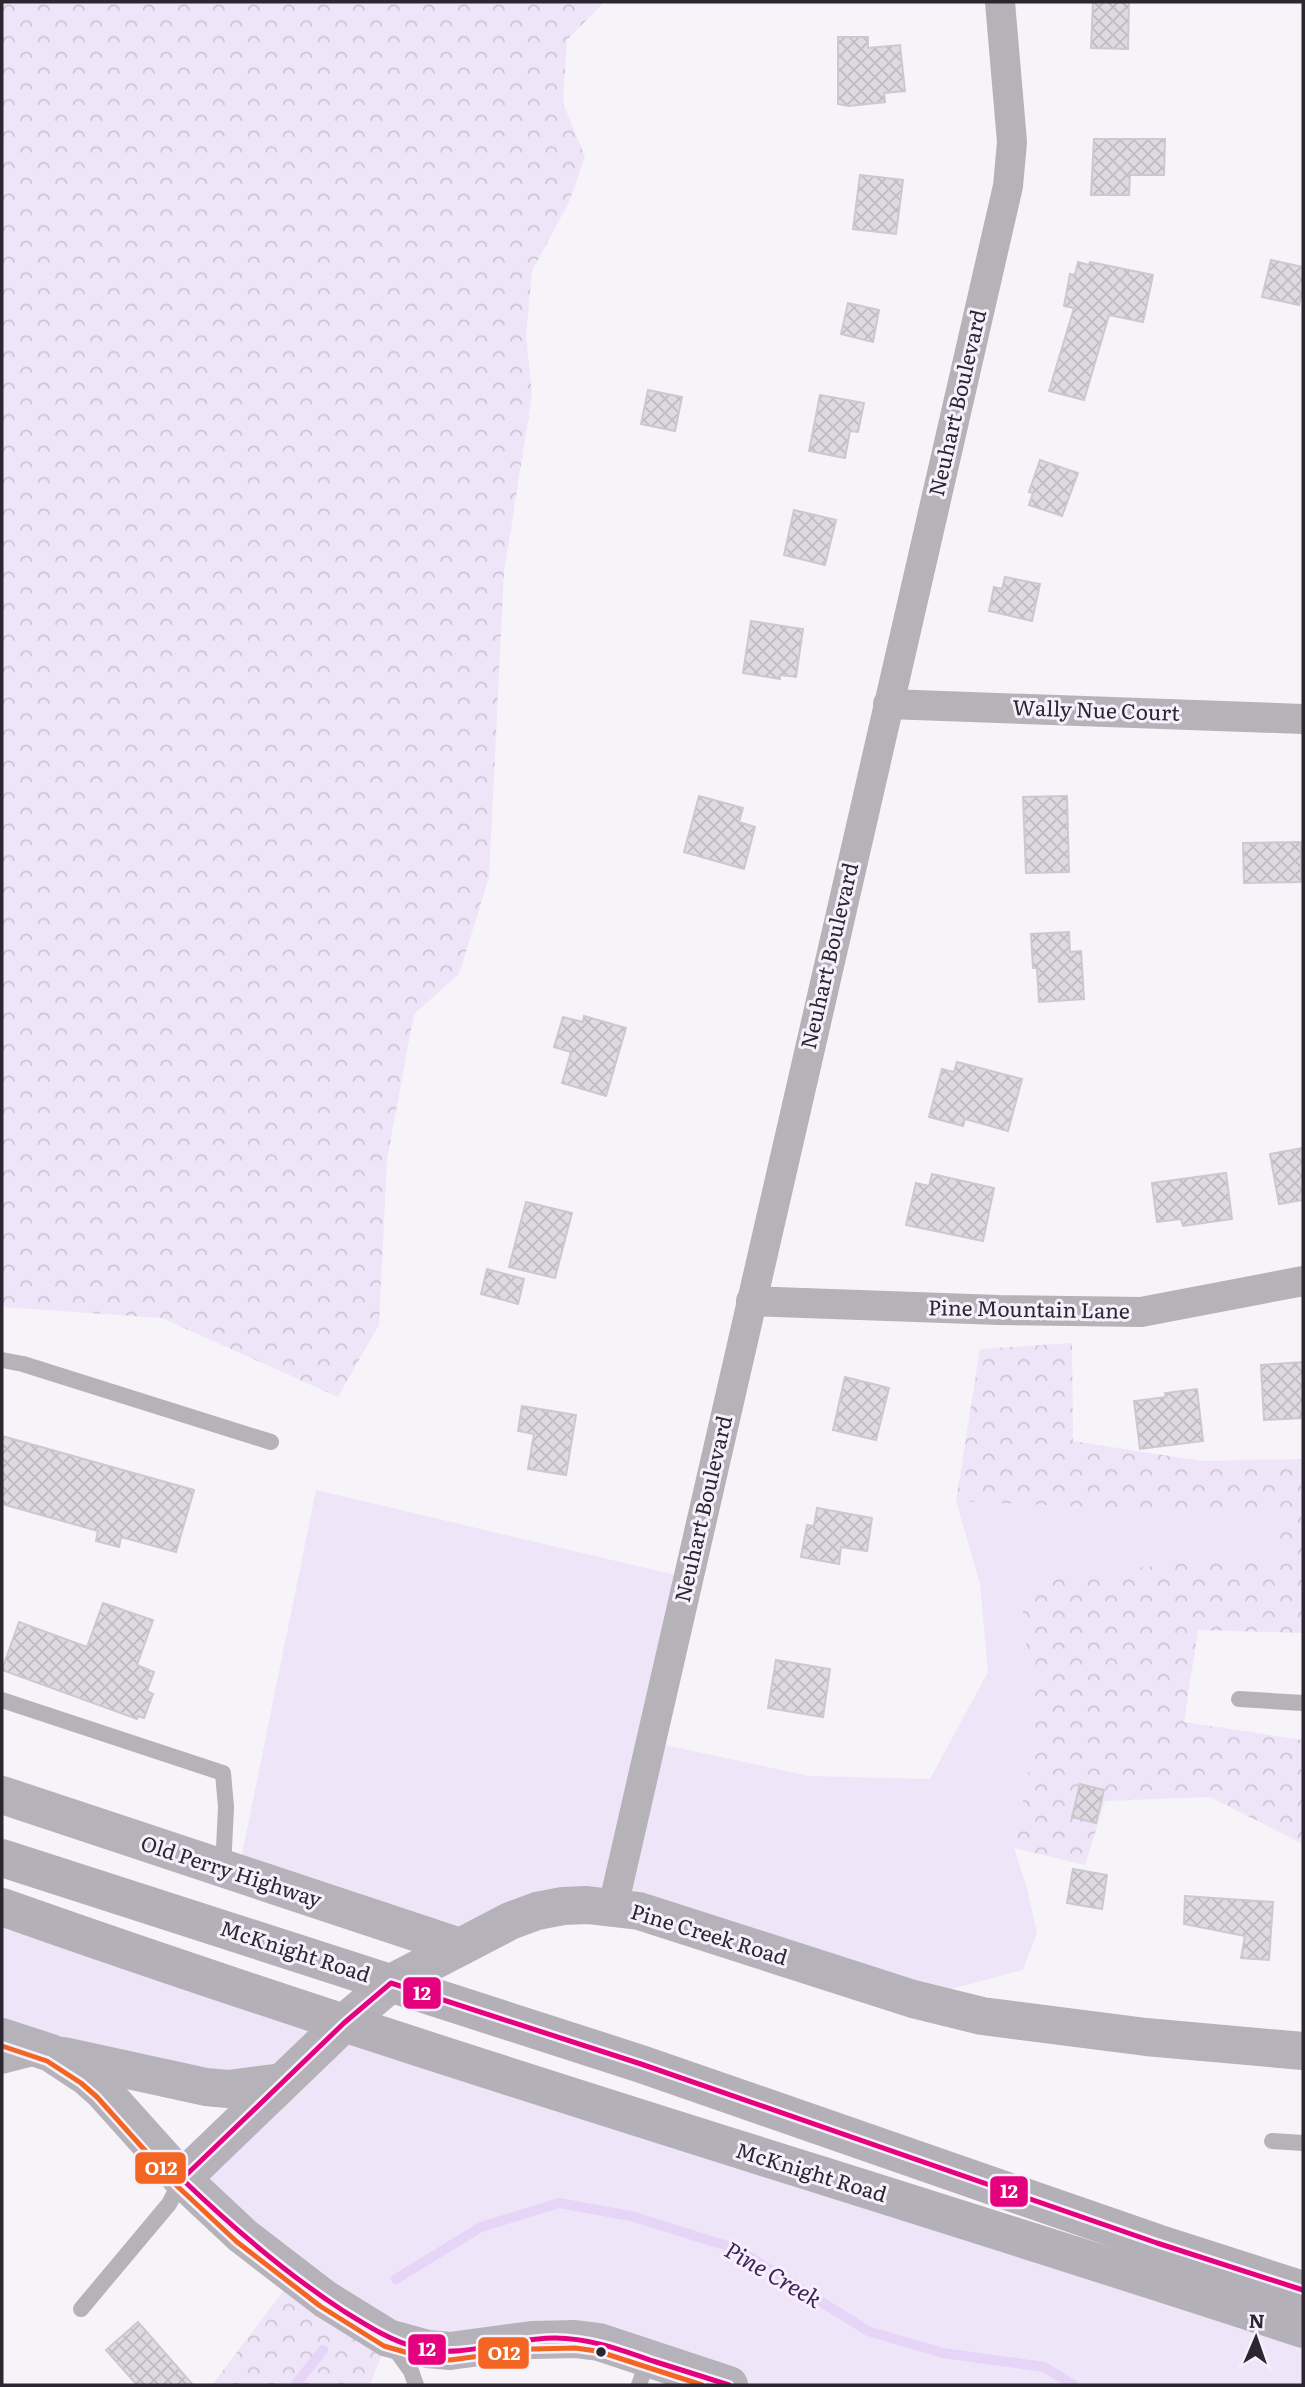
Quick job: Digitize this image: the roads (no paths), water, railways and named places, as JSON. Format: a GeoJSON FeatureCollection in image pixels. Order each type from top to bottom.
{"type":"FeatureCollection","features":[{"type":"Feature","properties":{"kind":"highway","name":"McKnight Road"},"geometry":{"type":"LineString","coordinates":[[2,1858],[642,2064],[1157,2243],[1303,2290]]}},
{"type":"Feature","properties":{"kind":"highway","name":"McKnight Road"},"geometry":{"type":"LineString","coordinates":[[2,1907],[631,2117],[1099,2262],[1303,2329]]}},
{"type":"Feature","properties":{"kind":"street","name":"Neuhart Boulevard"},"geometry":{"type":"LineString","coordinates":[[613,1907],[1008,186],[1012,142],[1000,2]]}},
{"type":"Feature","properties":{"kind":"street","name":"Wally Nue Court"},"geometry":{"type":"LineString","coordinates":[[888,704],[1303,719]]}},
{"type":"Feature","properties":{"kind":"street","name":"Pine Mountain Lane"},"geometry":{"type":"LineString","coordinates":[[751,1301],[1141,1312],[1303,1282]]}},
{"type":"Feature","properties":{"kind":"street","name":"Old Perry Highway"},"geometry":{"type":"LineString","coordinates":[[2,1795],[460,1947]]}},
{"type":"Feature","properties":{"kind":"street","name":"Pine Creek Road"},"geometry":{"type":"LineString","coordinates":[[182,2179],[344,2023],[391,1983],[510,1921],[537,1911],[563,1906],[613,1907],[639,1911],[913,1999],[982,2016],[1146,2037],[1303,2051]]}},
{"type":"Feature","properties":{"kind":"street"},"geometry":{"type":"LineString","coordinates":[[2,2037],[51,2053],[206,2087],[238,2088],[282,2082]]}},
{"type":"Feature","properties":{"kind":"street"},"geometry":{"type":"LineString","coordinates":[[51,2053],[69,2063],[103,2091],[182,2179],[243,2236],[325,2299],[388,2338],[428,2350],[450,2351],[532,2340],[575,2339],[599,2342],[644,2372],[729,2385]]}},
{"type":"Feature","properties":{"kind":"lane"},"geometry":{"type":"LineString","coordinates":[[2,1360],[23,1364],[271,1442]]}},
{"type":"Feature","properties":{"kind":"lane"},"geometry":{"type":"LineString","coordinates":[[1239,1699],[1303,1703]]}},
{"type":"Feature","properties":{"kind":"lane"},"geometry":{"type":"LineString","coordinates":[[2,1700],[223,1773],[226,1807],[223,1869]]}},
{"type":"Feature","properties":{"kind":"lane"},"geometry":{"type":"LineString","coordinates":[[2,2066],[51,2053]]}},
{"type":"Feature","properties":{"kind":"lane"},"geometry":{"type":"LineString","coordinates":[[1272,2141],[1303,2143]]}},
{"type":"Feature","properties":{"kind":"lane"},"geometry":{"type":"LineString","coordinates":[[81,2309],[169,2204],[182,2179]]}},
{"type":"Feature","properties":{"kind":"lane"},"geometry":{"type":"LineString","coordinates":[[388,2338],[411,2371],[416,2385]]}},
{"type":"Feature","properties":{"kind":"waterway","name":"Pine Creek"},"geometry":{"type":"LineString","coordinates":[[396,2279],[481,2227],[559,2203],[631,2216],[737,2249],[868,2331],[943,2353],[1044,2367],[1074,2385]]}},
{"type":"Feature","properties":{"kind":"waterway","name":"Pine Creek"},"geometry":{"type":"LineString","coordinates":[[295,2385],[323,2350]]}}]}
